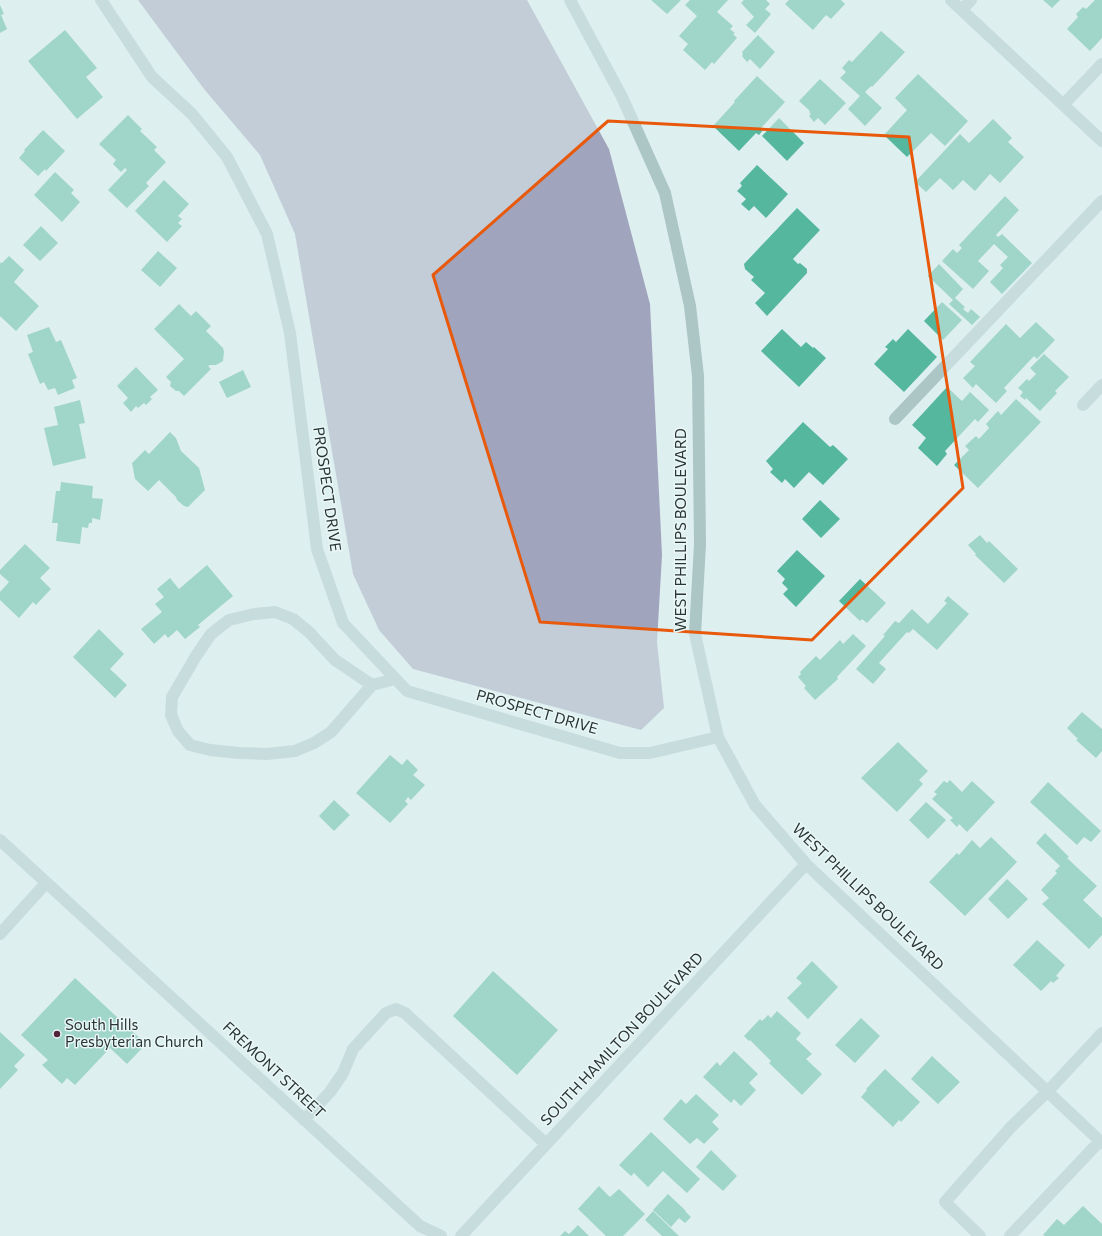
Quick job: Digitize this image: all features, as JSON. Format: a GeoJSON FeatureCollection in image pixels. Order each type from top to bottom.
{"type":"FeatureCollection","features":[{"type":"Feature","properties":{"kind":"street","name":"PROSPECT DRIVE"},"geometry":{"type":"LineString","coordinates":[[101,0],[152,77],[192,114],[227,157],[267,234],[290,333],[317,549],[343,623],[407,691],[620,753],[650,753],[718,737]]}},
{"type":"Feature","properties":{"kind":"street","name":"WEST PHILLIPS BOULEVARD"},"geometry":{"type":"LineString","coordinates":[[570,0],[622,97],[665,193],[690,306],[698,376],[700,544],[695,634],[718,737],[755,805],[806,864],[1101,1142]]}},
{"type":"Feature","properties":{"kind":"street"},"geometry":{"type":"LineString","coordinates":[[951,0],[1102,141]]}},
{"type":"Feature","properties":{"kind":"street"},"geometry":{"type":"LineString","coordinates":[[962,10],[971,0]]}},
{"type":"Feature","properties":{"kind":"street"},"geometry":{"type":"LineString","coordinates":[[1063,105],[1102,64]]}},
{"type":"Feature","properties":{"kind":"street"},"geometry":{"type":"LineString","coordinates":[[895,419],[1102,201]]}},
{"type":"Feature","properties":{"kind":"street"},"geometry":{"type":"LineString","coordinates":[[1083,404],[1102,385]]}},
{"type":"Feature","properties":{"kind":"street"},"geometry":{"type":"LineString","coordinates":[[372,685],[335,660],[309,632],[293,619],[275,612],[254,614],[229,620],[212,634],[196,656],[172,697],[171,715],[178,731],[190,745],[210,750],[239,753],[267,754],[295,751],[314,743],[331,732],[372,685],[395,679]]}},
{"type":"Feature","properties":{"kind":"street","name":"FREMONT STREET"},"geometry":{"type":"LineString","coordinates":[[0,840],[420,1226],[441,1236]]}},
{"type":"Feature","properties":{"kind":"street","name":"SOUTH HAMILTON BOULEVARD"},"geometry":{"type":"LineString","coordinates":[[461,1236],[806,864]]}},
{"type":"Feature","properties":{"kind":"street"},"geometry":{"type":"LineString","coordinates":[[0,934],[46,882]]}},
{"type":"Feature","properties":{"kind":"street"},"geometry":{"type":"LineString","coordinates":[[304,1120],[330,1092],[343,1073],[353,1049],[386,1013],[396,1009],[405,1013],[546,1144]]}},
{"type":"Feature","properties":{"kind":"street"},"geometry":{"type":"LineString","coordinates":[[980,1236],[945,1202],[1011,1127],[1048,1091],[1102,1033]]}},
{"type":"Feature","properties":{"kind":"street"},"geometry":{"type":"LineString","coordinates":[[1010,1236],[1101,1142]]}},
{"type":"Feature","properties":{"kind":"highlighted area"},"geometry":{"type":"Polygon","coordinates":[[[608,121],[909,137],[963,488],[812,640],[540,622],[433,275],[608,121]]]}},
{"type":"Feature","properties":{"kind":"shaded area"},"geometry":{"type":"Polygon","coordinates":[[[138,0],[527,0],[609,149],[650,304],[662,555],[657,642],[664,708],[641,730],[413,669],[379,630],[353,574],[295,234],[260,155],[204,89],[138,0]]]}},
{"type":"Feature","properties":{"kind":"building"},"geometry":{"type":"Polygon","coordinates":[[[651,0],[681,0],[667,14],[651,0]]]}},
{"type":"Feature","properties":{"kind":"building"},"geometry":{"type":"Polygon","coordinates":[[[690,0],[728,0],[717,12],[733,26],[730,29],[735,33],[733,34],[737,38],[714,64],[712,62],[705,70],[683,50],[688,44],[679,36],[697,16],[685,5],[690,0]]]}},
{"type":"Feature","properties":{"kind":"building"},"geometry":{"type":"Polygon","coordinates":[[[744,0],[766,0],[770,4],[765,9],[771,14],[755,33],[746,25],[754,17],[741,3],[744,0]]]}},
{"type":"Feature","properties":{"kind":"building"},"geometry":{"type":"Polygon","coordinates":[[[789,0],[841,0],[845,4],[831,19],[826,15],[813,30],[785,4],[789,0]]]}},
{"type":"Feature","properties":{"kind":"building"},"geometry":{"type":"Polygon","coordinates":[[[1043,0],[1060,0],[1052,8],[1043,0]]]}},
{"type":"Feature","properties":{"kind":"building"},"geometry":{"type":"Polygon","coordinates":[[[1095,0],[1102,0],[1102,38],[1090,51],[1067,29],[1078,17],[1076,14],[1083,7],[1086,9],[1095,0]]]}},
{"type":"Feature","properties":{"kind":"building"},"geometry":{"type":"Polygon","coordinates":[[[0,5],[4,14],[1,15],[7,29],[0,33],[0,5]]]}},
{"type":"Feature","properties":{"kind":"building"},"geometry":{"type":"Polygon","coordinates":[[[65,30],[97,68],[86,77],[103,97],[77,119],[28,61],[65,30]]]}},
{"type":"Feature","properties":{"kind":"building"},"geometry":{"type":"Polygon","coordinates":[[[881,31],[905,52],[872,87],[871,86],[865,92],[882,108],[865,126],[848,109],[860,96],[840,78],[846,72],[842,68],[849,60],[852,62],[881,31]]]}},
{"type":"Feature","properties":{"kind":"building"},"geometry":{"type":"Polygon","coordinates":[[[758,35],[775,52],[760,69],[750,59],[747,62],[742,56],[742,52],[758,35]]]}},
{"type":"Feature","properties":{"kind":"building"},"geometry":{"type":"Polygon","coordinates":[[[918,74],[968,121],[945,146],[931,133],[907,157],[884,135],[907,110],[895,98],[918,74]]]}},
{"type":"Feature","properties":{"kind":"building"},"geometry":{"type":"Polygon","coordinates":[[[757,76],[785,102],[761,128],[763,130],[759,135],[756,133],[739,151],[713,126],[757,76]]]}},
{"type":"Feature","properties":{"kind":"building"},"geometry":{"type":"Polygon","coordinates":[[[820,79],[846,103],[825,125],[818,118],[814,122],[809,116],[811,114],[809,112],[810,111],[799,101],[820,79]]]}},
{"type":"Feature","properties":{"kind":"building"},"geometry":{"type":"Polygon","coordinates":[[[128,115],[142,129],[140,131],[157,147],[154,150],[166,162],[146,183],[149,186],[127,208],[108,190],[127,170],[125,168],[121,172],[113,164],[116,160],[99,144],[128,115]]]}},
{"type":"Feature","properties":{"kind":"building"},"geometry":{"type":"Polygon","coordinates":[[[779,118],[804,143],[787,161],[762,136],[779,118]]]}},
{"type":"Feature","properties":{"kind":"building"},"geometry":{"type":"Polygon","coordinates":[[[993,119],[1012,138],[1008,142],[1024,157],[1000,183],[990,174],[975,191],[963,180],[953,190],[940,178],[926,192],[915,182],[960,134],[969,143],[993,119]]]}},
{"type":"Feature","properties":{"kind":"building"},"geometry":{"type":"Polygon","coordinates":[[[43,130],[65,151],[46,171],[45,169],[38,176],[19,158],[25,151],[24,150],[43,130]]]}},
{"type":"Feature","properties":{"kind":"building"},"geometry":{"type":"Polygon","coordinates":[[[757,165],[788,194],[766,218],[754,206],[749,211],[741,204],[746,199],[737,191],[742,186],[740,183],[757,165]]]}},
{"type":"Feature","properties":{"kind":"building"},"geometry":{"type":"Polygon","coordinates":[[[55,172],[74,190],[71,193],[80,202],[62,222],[34,195],[55,172]]]}},
{"type":"Feature","properties":{"kind":"building"},"geometry":{"type":"Polygon","coordinates":[[[164,180],[189,204],[178,216],[182,219],[178,223],[182,226],[167,242],[135,211],[164,180]]]}},
{"type":"Feature","properties":{"kind":"building"},"geometry":{"type":"Polygon","coordinates":[[[1005,196],[1019,210],[996,235],[998,237],[1002,234],[1032,263],[1002,294],[990,282],[1003,268],[1000,265],[1008,257],[994,244],[978,261],[989,271],[973,289],[942,261],[953,249],[957,253],[962,248],[959,245],[1005,196]]]}},
{"type":"Feature","properties":{"kind":"building"},"geometry":{"type":"Polygon","coordinates":[[[797,208],[820,230],[793,259],[807,269],[807,273],[767,316],[755,303],[765,293],[751,280],[754,277],[745,269],[744,264],[797,208]]]}},
{"type":"Feature","properties":{"kind":"building"},"geometry":{"type":"Polygon","coordinates":[[[41,226],[58,243],[40,261],[23,245],[41,226]]]}},
{"type":"Feature","properties":{"kind":"building"},"geometry":{"type":"Polygon","coordinates":[[[158,251],[177,268],[160,287],[141,270],[158,251]]]}},
{"type":"Feature","properties":{"kind":"building"},"geometry":{"type":"Polygon","coordinates":[[[9,256],[24,270],[14,282],[39,306],[16,331],[0,316],[0,264],[9,256]]]}},
{"type":"Feature","properties":{"kind":"building"},"geometry":{"type":"Polygon","coordinates":[[[939,264],[963,289],[955,298],[965,307],[963,309],[968,313],[971,309],[980,317],[972,325],[949,304],[953,300],[928,276],[939,264]]]}},
{"type":"Feature","properties":{"kind":"building"},"geometry":{"type":"Polygon","coordinates":[[[942,302],[962,320],[943,340],[924,321],[942,302]]]}},
{"type":"Feature","properties":{"kind":"building"},"geometry":{"type":"Polygon","coordinates":[[[179,304],[191,316],[196,311],[211,326],[206,331],[223,348],[224,352],[223,361],[216,365],[208,366],[211,369],[184,396],[170,386],[171,382],[166,377],[184,359],[154,329],[179,304]]]}},
{"type":"Feature","properties":{"kind":"building"},"geometry":{"type":"Polygon","coordinates":[[[1036,322],[1055,340],[1037,359],[1034,356],[1004,388],[1007,391],[996,403],[976,384],[973,388],[963,378],[975,366],[970,362],[1006,324],[1020,338],[1036,322]]]}},
{"type":"Feature","properties":{"kind":"building"},"geometry":{"type":"Polygon","coordinates":[[[49,327],[56,342],[61,340],[77,378],[72,380],[75,388],[58,395],[55,388],[48,390],[44,382],[40,384],[28,354],[33,352],[27,335],[49,327]]]}},
{"type":"Feature","properties":{"kind":"building"},"geometry":{"type":"Polygon","coordinates":[[[782,329],[801,347],[806,342],[826,358],[799,387],[761,351],[782,329]]]}},
{"type":"Feature","properties":{"kind":"building"},"geometry":{"type":"Polygon","coordinates":[[[908,329],[937,357],[904,392],[874,364],[888,349],[885,347],[893,339],[896,342],[908,329]]]}},
{"type":"Feature","properties":{"kind":"building"},"geometry":{"type":"Polygon","coordinates":[[[1044,354],[1069,377],[1055,391],[1057,393],[1040,411],[1026,398],[1025,400],[1020,396],[1023,392],[1018,388],[1027,379],[1029,381],[1036,374],[1030,368],[1044,354]]]}},
{"type":"Feature","properties":{"kind":"building"},"geometry":{"type":"Polygon","coordinates":[[[136,367],[158,390],[150,397],[152,399],[146,405],[144,403],[138,408],[136,406],[131,412],[123,403],[128,398],[117,386],[136,367]]]}},
{"type":"Feature","properties":{"kind":"building"},"geometry":{"type":"Polygon","coordinates":[[[243,370],[251,387],[227,398],[219,382],[243,370]]]}},
{"type":"Feature","properties":{"kind":"building"},"geometry":{"type":"Polygon","coordinates":[[[947,387],[962,401],[970,392],[989,410],[978,422],[975,419],[945,451],[947,454],[937,466],[918,448],[926,438],[912,425],[947,387]]]}},
{"type":"Feature","properties":{"kind":"building"},"geometry":{"type":"Polygon","coordinates":[[[1016,399],[1041,422],[978,488],[954,465],[969,450],[965,446],[976,436],[979,439],[989,428],[986,424],[998,411],[1001,415],[1016,399]]]}},
{"type":"Feature","properties":{"kind":"building"},"geometry":{"type":"Polygon","coordinates":[[[80,400],[85,423],[79,424],[86,458],[53,466],[44,428],[58,425],[54,407],[80,400]]]}},
{"type":"Feature","properties":{"kind":"building"},"geometry":{"type":"Polygon","coordinates":[[[803,422],[830,447],[833,445],[848,459],[823,485],[809,472],[794,488],[785,479],[782,483],[770,472],[773,469],[766,461],[803,422]]]}},
{"type":"Feature","properties":{"kind":"building"},"geometry":{"type":"Polygon","coordinates":[[[170,432],[176,438],[181,451],[199,468],[205,490],[188,507],[184,506],[177,500],[176,497],[159,480],[148,491],[135,479],[132,463],[145,450],[149,454],[170,432]]]}},
{"type":"Feature","properties":{"kind":"building"},"geometry":{"type":"Polygon","coordinates":[[[61,482],[93,486],[92,498],[103,499],[100,520],[92,518],[92,523],[89,523],[88,528],[82,527],[80,544],[56,541],[58,523],[52,523],[56,491],[60,491],[61,482]]]}},
{"type":"Feature","properties":{"kind":"building"},"geometry":{"type":"Polygon","coordinates":[[[820,500],[840,519],[821,538],[802,519],[820,500]]]}},
{"type":"Feature","properties":{"kind":"building"},"geometry":{"type":"Polygon","coordinates":[[[980,535],[987,543],[989,541],[1018,569],[1004,583],[975,555],[976,554],[968,545],[980,535]]]}},
{"type":"Feature","properties":{"kind":"building"},"geometry":{"type":"Polygon","coordinates":[[[25,544],[50,568],[40,578],[51,589],[36,605],[33,602],[19,618],[0,600],[0,592],[9,582],[0,574],[0,570],[25,544]]]}},
{"type":"Feature","properties":{"kind":"building"},"geometry":{"type":"Polygon","coordinates":[[[797,550],[825,576],[796,607],[783,594],[788,589],[782,583],[785,579],[777,571],[797,550]]]}},
{"type":"Feature","properties":{"kind":"building"},"geometry":{"type":"Polygon","coordinates":[[[207,565],[233,596],[198,625],[200,627],[185,639],[177,630],[168,638],[165,634],[154,644],[141,629],[162,612],[155,604],[164,597],[157,589],[170,578],[179,589],[207,565]]]}},
{"type":"Feature","properties":{"kind":"building"},"geometry":{"type":"Polygon","coordinates":[[[860,579],[886,603],[867,623],[862,619],[860,621],[839,601],[860,579]]]}},
{"type":"Feature","properties":{"kind":"building"},"geometry":{"type":"Polygon","coordinates":[[[948,596],[969,614],[937,650],[913,629],[909,633],[907,632],[879,663],[886,669],[873,684],[856,669],[885,636],[883,635],[895,621],[899,623],[912,609],[928,624],[947,603],[944,601],[948,596]]]}},
{"type":"Feature","properties":{"kind":"building"},"geometry":{"type":"Polygon","coordinates":[[[99,629],[124,654],[110,669],[127,685],[115,698],[73,657],[99,629]]]}},
{"type":"Feature","properties":{"kind":"building"},"geometry":{"type":"Polygon","coordinates":[[[853,634],[866,646],[837,677],[838,679],[815,700],[804,688],[806,686],[798,677],[801,674],[800,672],[816,656],[820,660],[840,640],[843,644],[853,634]]]}},
{"type":"Feature","properties":{"kind":"building"},"geometry":{"type":"Polygon","coordinates":[[[1082,712],[1102,729],[1102,751],[1096,758],[1076,740],[1078,739],[1067,728],[1082,712]]]}},
{"type":"Feature","properties":{"kind":"building"},"geometry":{"type":"Polygon","coordinates":[[[898,742],[928,771],[919,780],[923,784],[897,812],[861,778],[898,742]]]}},
{"type":"Feature","properties":{"kind":"building"},"geometry":{"type":"Polygon","coordinates":[[[390,755],[402,765],[407,759],[418,770],[413,775],[425,785],[411,800],[408,797],[405,801],[408,804],[390,823],[356,793],[390,755]]]}},
{"type":"Feature","properties":{"kind":"building"},"geometry":{"type":"Polygon","coordinates":[[[950,780],[962,792],[972,781],[995,802],[967,832],[959,824],[957,827],[950,820],[953,818],[932,799],[937,794],[934,792],[944,781],[947,783],[950,780]]]}},
{"type":"Feature","properties":{"kind":"building"},"geometry":{"type":"Polygon","coordinates":[[[1048,782],[1101,831],[1091,842],[1084,837],[1077,845],[1030,802],[1048,782]]]}},
{"type":"Feature","properties":{"kind":"building"},"geometry":{"type":"Polygon","coordinates":[[[334,800],[350,815],[334,831],[319,816],[334,800]]]}},
{"type":"Feature","properties":{"kind":"building"},"geometry":{"type":"Polygon","coordinates":[[[926,802],[946,820],[928,839],[909,820],[926,802]]]}},
{"type":"Feature","properties":{"kind":"building"},"geometry":{"type":"Polygon","coordinates":[[[1045,833],[1069,857],[1067,858],[1097,886],[1083,900],[1102,918],[1102,935],[1089,949],[1042,904],[1049,898],[1041,890],[1057,873],[1055,871],[1060,866],[1036,843],[1045,833]]]}},
{"type":"Feature","properties":{"kind":"building"},"geometry":{"type":"Polygon","coordinates":[[[991,837],[1017,862],[965,916],[929,882],[957,853],[959,855],[972,840],[980,848],[991,837]]]}},
{"type":"Feature","properties":{"kind":"building"},"geometry":{"type":"Polygon","coordinates":[[[1007,879],[1028,899],[1008,919],[988,899],[1007,879]]]}},
{"type":"Feature","properties":{"kind":"building"},"geometry":{"type":"Polygon","coordinates":[[[1037,940],[1065,965],[1056,976],[1059,978],[1053,983],[1051,981],[1041,991],[1013,965],[1037,940]]]}},
{"type":"Feature","properties":{"kind":"building"},"geometry":{"type":"Polygon","coordinates":[[[812,961],[838,987],[808,1019],[787,998],[802,983],[796,978],[812,961]]]}},
{"type":"Feature","properties":{"kind":"building"},"geometry":{"type":"Polygon","coordinates":[[[493,971],[558,1030],[517,1075],[453,1016],[493,971]]]}},
{"type":"Feature","properties":{"kind":"building"},"geometry":{"type":"Polygon","coordinates":[[[75,978],[146,1044],[127,1064],[110,1048],[75,1085],[67,1078],[62,1084],[42,1065],[48,1060],[21,1035],[75,978]]]}},
{"type":"Feature","properties":{"kind":"building"},"geometry":{"type":"Polygon","coordinates":[[[777,1011],[801,1033],[796,1039],[812,1054],[806,1059],[822,1074],[802,1095],[769,1063],[771,1061],[744,1036],[760,1019],[762,1021],[768,1015],[771,1018],[777,1011]]]}},
{"type":"Feature","properties":{"kind":"building"},"geometry":{"type":"Polygon","coordinates":[[[861,1018],[880,1036],[855,1063],[835,1045],[861,1018]]]}},
{"type":"Feature","properties":{"kind":"building"},"geometry":{"type":"Polygon","coordinates":[[[0,1032],[25,1055],[14,1066],[18,1070],[0,1089],[0,1032]]]}},
{"type":"Feature","properties":{"kind":"building"},"geometry":{"type":"Polygon","coordinates":[[[734,1051],[758,1074],[749,1083],[756,1090],[741,1106],[734,1099],[731,1103],[703,1077],[717,1062],[720,1066],[734,1051]]]}},
{"type":"Feature","properties":{"kind":"building"},"geometry":{"type":"Polygon","coordinates":[[[932,1056],[960,1082],[938,1104],[911,1079],[932,1056]]]}},
{"type":"Feature","properties":{"kind":"building"},"geometry":{"type":"Polygon","coordinates":[[[885,1069],[920,1102],[901,1122],[899,1120],[893,1127],[861,1097],[867,1090],[866,1089],[885,1069]]]}},
{"type":"Feature","properties":{"kind":"building"},"geometry":{"type":"Polygon","coordinates":[[[696,1094],[719,1115],[712,1122],[719,1129],[704,1144],[697,1138],[690,1144],[663,1119],[681,1099],[686,1104],[696,1094]]]}},
{"type":"Feature","properties":{"kind":"building"},"geometry":{"type":"Polygon","coordinates":[[[651,1132],[700,1179],[687,1193],[663,1171],[648,1187],[634,1173],[631,1176],[619,1165],[651,1132]]]}},
{"type":"Feature","properties":{"kind":"building"},"geometry":{"type":"Polygon","coordinates":[[[711,1150],[737,1176],[723,1191],[696,1167],[711,1150]]]}},
{"type":"Feature","properties":{"kind":"building"},"geometry":{"type":"Polygon","coordinates":[[[599,1186],[610,1197],[619,1189],[645,1214],[623,1236],[606,1236],[578,1209],[599,1186]]]}},
{"type":"Feature","properties":{"kind":"building"},"geometry":{"type":"Polygon","coordinates":[[[668,1194],[691,1217],[685,1223],[679,1218],[671,1227],[653,1210],[668,1194]]]}},
{"type":"Feature","properties":{"kind":"building"},"geometry":{"type":"Polygon","coordinates":[[[1083,1206],[1102,1224],[1102,1236],[1043,1235],[1057,1219],[1064,1225],[1083,1206]]]}},
{"type":"Feature","properties":{"kind":"building"},"geometry":{"type":"Polygon","coordinates":[[[653,1211],[679,1236],[662,1236],[645,1220],[653,1211]]]}},
{"type":"Feature","properties":{"kind":"building"},"geometry":{"type":"Polygon","coordinates":[[[578,1225],[589,1236],[560,1236],[565,1231],[569,1234],[578,1225]]]}},
{"type":"Feature","properties":{"kind":"place","name":"South Hills Presbyterian Church"},"geometry":{"type":"Point","coordinates":[57,1034]}}]}
